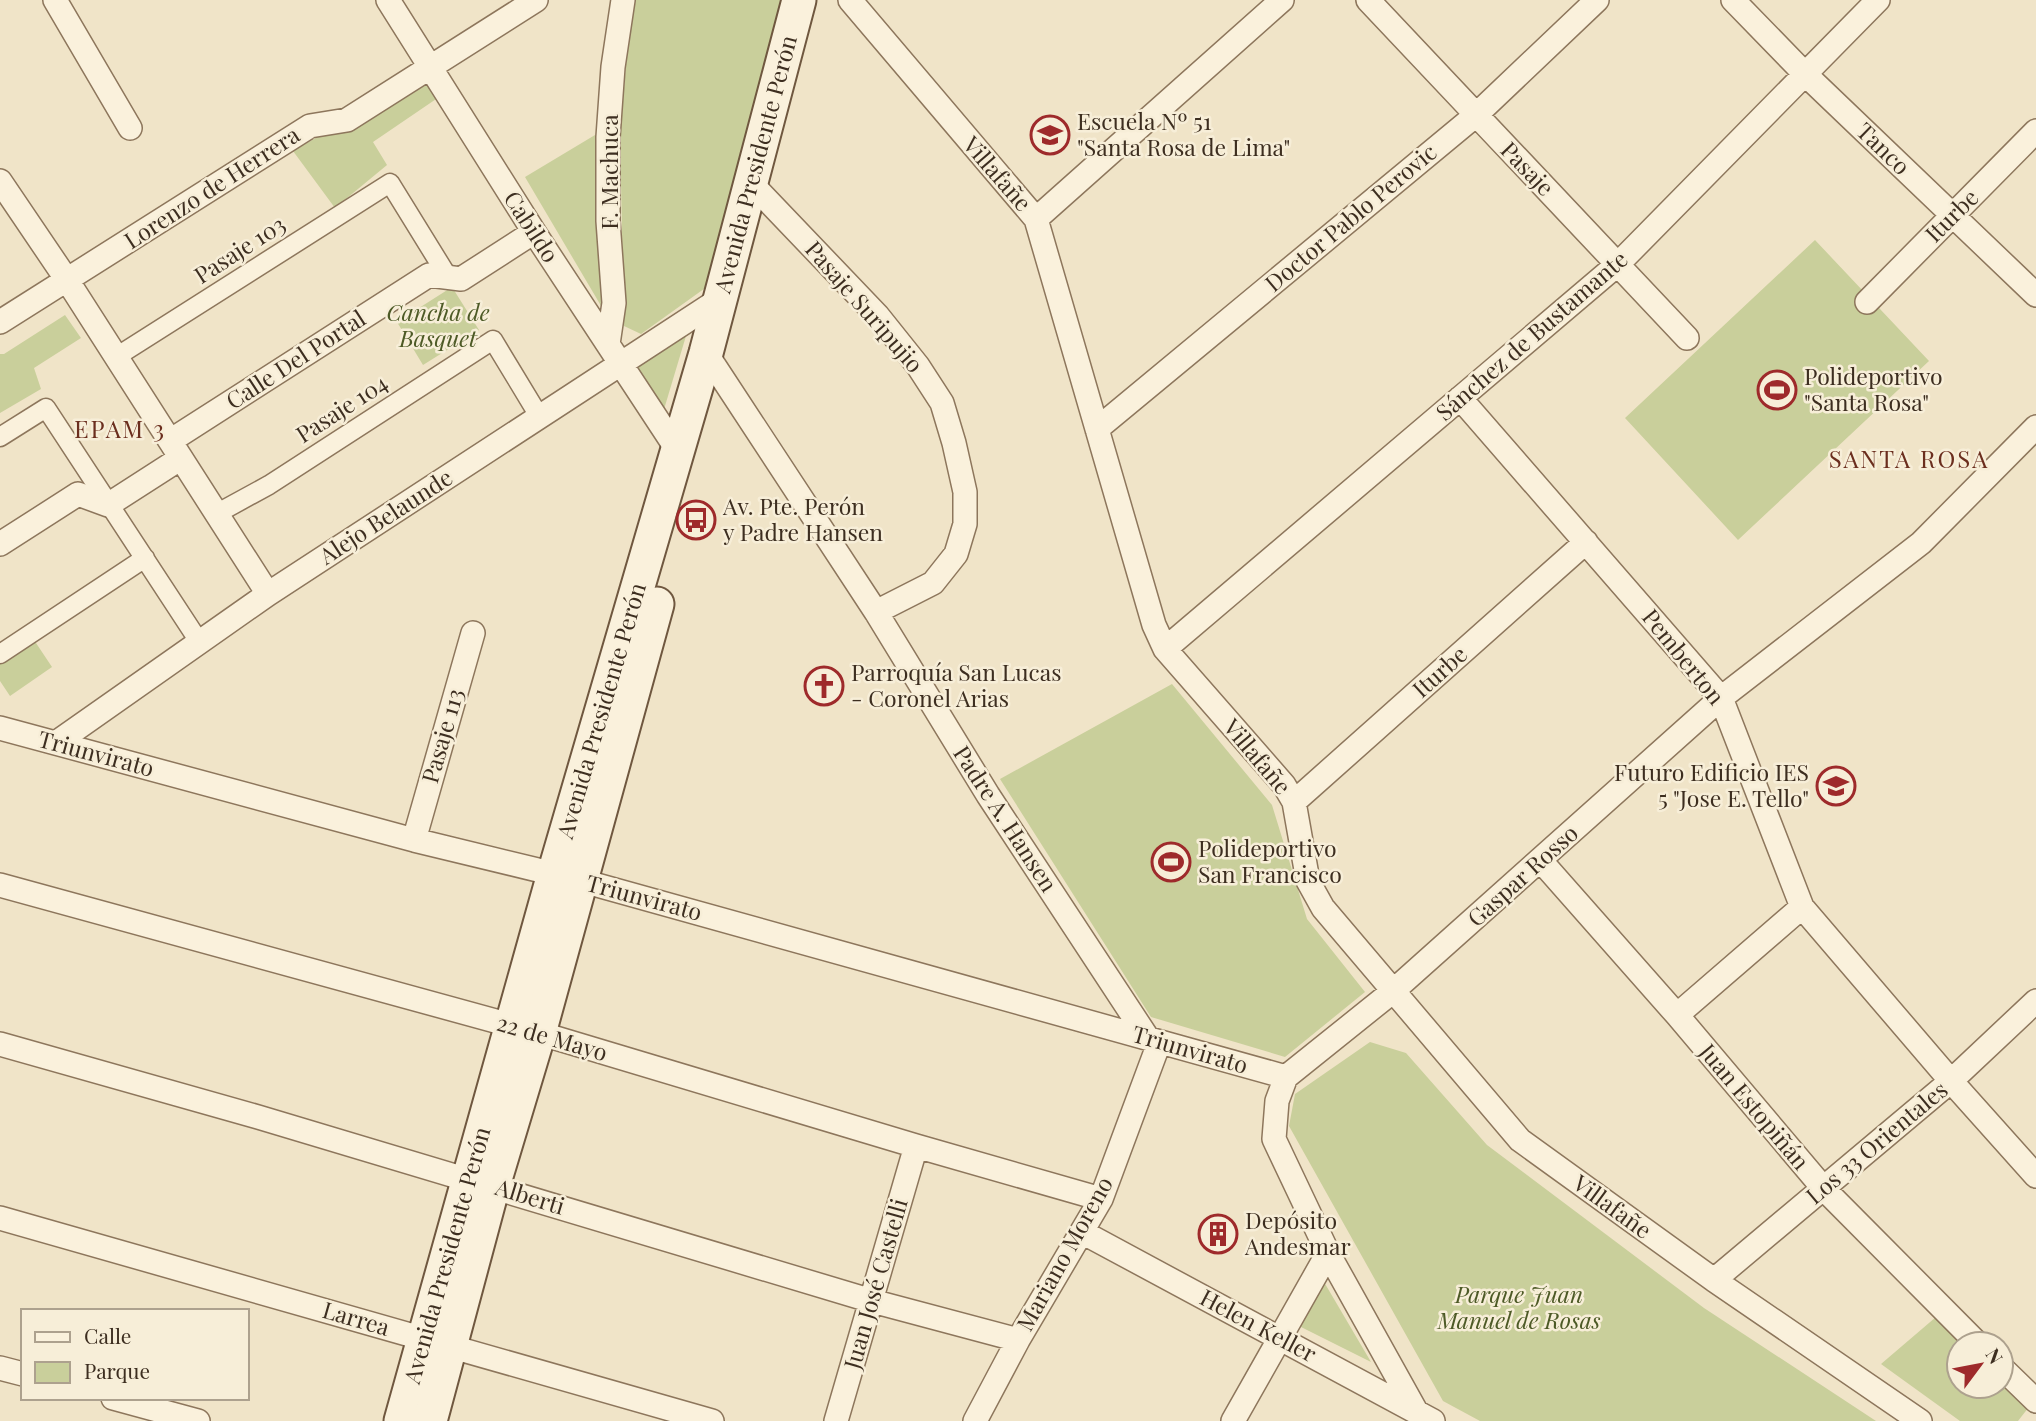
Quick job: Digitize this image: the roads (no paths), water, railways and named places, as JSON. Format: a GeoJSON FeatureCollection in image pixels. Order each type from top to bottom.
{"type":"FeatureCollection","features":[{"type":"Feature","properties":{"kind":"main road","name":"Avenida Presidente Perón"},"geometry":{"type":"LineString","coordinates":[[566,877],[713,365],[758,190],[799,0]]}},
{"type":"Feature","properties":{"kind":"main road","name":"Avenida Presidente Perón"},"geometry":{"type":"LineString","coordinates":[[401,1421],[437,1343],[525,1029],[678,451],[713,365],[720,299],[758,190],[818,0]]}},
{"type":"Feature","properties":{"kind":"main road","name":"Avenida Presidente Perón"},"geometry":{"type":"LineString","coordinates":[[430,1421],[437,1343]]}},
{"type":"Feature","properties":{"kind":"street"},"geometry":{"type":"LineString","coordinates":[[55,0],[130,128]]}},
{"type":"Feature","properties":{"kind":"street","name":"Cabildo"},"geometry":{"type":"LineString","coordinates":[[388,0],[534,232],[678,451]]}},
{"type":"Feature","properties":{"kind":"street","name":"Lorenzo de Herrera"},"geometry":{"type":"LineString","coordinates":[[0,322],[310,126],[347,120],[536,0]]}},
{"type":"Feature","properties":{"kind":"street","name":"F. Machuca"},"geometry":{"type":"LineString","coordinates":[[614,353],[614,303],[608,221],[608,138],[613,66],[623,0]]}},
{"type":"Feature","properties":{"kind":"street","name":"Villafañe"},"geometry":{"type":"LineString","coordinates":[[850,0],[1036,219],[1154,625],[1165,649],[1284,785],[1294,802],[1308,881],[1323,908],[1520,1140],[1714,1280],[1920,1421]]}},
{"type":"Feature","properties":{"kind":"street"},"geometry":{"type":"LineString","coordinates":[[1036,219],[1282,0]]}},
{"type":"Feature","properties":{"kind":"street","name":"Pasaje"},"geometry":{"type":"LineString","coordinates":[[1368,0],[1687,338]]}},
{"type":"Feature","properties":{"kind":"street","name":"Doctor Pablo Perovic"},"geometry":{"type":"LineString","coordinates":[[1097,429],[1476,115],[1597,0]]}},
{"type":"Feature","properties":{"kind":"street","name":"Tanco"},"geometry":{"type":"LineString","coordinates":[[1733,0],[1805,74],[2036,295]]}},
{"type":"Feature","properties":{"kind":"street","name":"Sánchez de Bustamante"},"geometry":{"type":"LineString","coordinates":[[1165,649],[1618,264],[1878,0]]}},
{"type":"Feature","properties":{"kind":"street","name":"Iturbe"},"geometry":{"type":"LineString","coordinates":[[1867,302],[2036,131]]}},
{"type":"Feature","properties":{"kind":"street"},"geometry":{"type":"LineString","coordinates":[[0,181],[67,280],[268,594]]}},
{"type":"Feature","properties":{"kind":"street","name":"Pasaje 103"},"geometry":{"type":"LineString","coordinates":[[116,358],[390,183],[448,277]]}},
{"type":"Feature","properties":{"kind":"street","name":"Pasaje Suripujio"},"geometry":{"type":"LineString","coordinates":[[758,190],[878,316],[918,366],[942,403],[954,443],[965,492],[965,524],[956,554],[933,583],[876,612]]}},
{"type":"Feature","properties":{"kind":"street","name":"Calle Del Portal"},"geometry":{"type":"LineString","coordinates":[[108,505],[175,449],[429,275],[461,279],[534,232]]}},
{"type":"Feature","properties":{"kind":"street","name":"Alejo Belaunde"},"geometry":{"type":"LineString","coordinates":[[56,743],[268,594],[539,416],[614,353],[720,299]]}},
{"type":"Feature","properties":{"kind":"street","name":"Pasaje 104"},"geometry":{"type":"LineString","coordinates":[[216,514],[270,485],[493,341],[539,416]]}},
{"type":"Feature","properties":{"kind":"street","name":"Padre A. Hansen"},"geometry":{"type":"LineString","coordinates":[[713,365],[876,612],[988,795],[1153,1040]]}},
{"type":"Feature","properties":{"kind":"street","name":"Pemberton"},"geometry":{"type":"LineString","coordinates":[[1460,398],[1721,698],[1802,907],[2036,1176]]}},
{"type":"Feature","properties":{"kind":"street"},"geometry":{"type":"LineString","coordinates":[[0,437],[46,408],[200,643]]}},
{"type":"Feature","properties":{"kind":"street","name":"Gaspar Rosso"},"geometry":{"type":"LineString","coordinates":[[1286,1077],[1392,992],[1721,698],[1921,543],[2036,427]]}},
{"type":"Feature","properties":{"kind":"street"},"geometry":{"type":"LineString","coordinates":[[0,544],[78,494],[108,505]]}},
{"type":"Feature","properties":{"kind":"street","name":"Iturbe"},"geometry":{"type":"LineString","coordinates":[[1294,802],[1586,542]]}},
{"type":"Feature","properties":{"kind":"street"},"geometry":{"type":"LineString","coordinates":[[0,654],[145,558]]}},
{"type":"Feature","properties":{"kind":"street","name":"Pasaje 113"},"geometry":{"type":"LineString","coordinates":[[414,840],[473,633]]}},
{"type":"Feature","properties":{"kind":"street","name":"Triunvirato"},"geometry":{"type":"LineString","coordinates":[[0,728],[414,840],[566,877],[1286,1077]]}},
{"type":"Feature","properties":{"kind":"street","name":"Juan Estopiñán"},"geometry":{"type":"LineString","coordinates":[[1541,861],[1677,1015],[1824,1189],[1964,1330]]}},
{"type":"Feature","properties":{"kind":"street","name":"22 de Mayo"},"geometry":{"type":"LineString","coordinates":[[0,885],[525,1029],[1101,1199]]}},
{"type":"Feature","properties":{"kind":"street"},"geometry":{"type":"LineString","coordinates":[[1677,1015],[1802,907]]}},
{"type":"Feature","properties":{"kind":"street","name":"Los 33 Orientales"},"geometry":{"type":"LineString","coordinates":[[1714,1280],[1951,1081],[2036,1001]]}},
{"type":"Feature","properties":{"kind":"street","name":"Mariano Moreno"},"geometry":{"type":"LineString","coordinates":[[975,1421],[1018,1340],[1101,1199],[1153,1040]]}},
{"type":"Feature","properties":{"kind":"street","name":"Alberti"},"geometry":{"type":"LineString","coordinates":[[0,1044],[480,1182],[872,1301],[1018,1340]]}},
{"type":"Feature","properties":{"kind":"street"},"geometry":{"type":"LineString","coordinates":[[1286,1077],[1277,1101],[1274,1139],[1328,1253],[1424,1416]]}},
{"type":"Feature","properties":{"kind":"street","name":"Juan José Castelli"},"geometry":{"type":"LineString","coordinates":[[835,1421],[916,1146]]}},
{"type":"Feature","properties":{"kind":"street","name":"Larrea"},"geometry":{"type":"LineString","coordinates":[[0,1218],[712,1421]]}},
{"type":"Feature","properties":{"kind":"street","name":"Helen Keller"},"geometry":{"type":"LineString","coordinates":[[1082,1232],[1424,1416]]}},
{"type":"Feature","properties":{"kind":"street"},"geometry":{"type":"LineString","coordinates":[[1233,1421],[1328,1253]]}},
{"type":"Feature","properties":{"kind":"street"},"geometry":{"type":"LineString","coordinates":[[0,1368],[21,1373]]}},
{"type":"Feature","properties":{"kind":"street"},"geometry":{"type":"LineString","coordinates":[[2015,1381],[2036,1401]]}},
{"type":"Feature","properties":{"kind":"street"},"geometry":{"type":"LineString","coordinates":[[120,1400],[198,1421]]}},
{"type":"Feature","properties":{"kind":"place","name":"Escuela Nº 51 \"Santa Rosa de Lima\""},"geometry":{"type":"Point","coordinates":[1050,135]}},
{"type":"Feature","properties":{"kind":"place","name":"Polideportivo \"Santa Rosa\""},"geometry":{"type":"Point","coordinates":[1777,390]}},
{"type":"Feature","properties":{"kind":"place","name":"Av. Pte. Perón y Padre Hansen"},"geometry":{"type":"Point","coordinates":[696,520]}},
{"type":"Feature","properties":{"kind":"place","name":"Parroquía San Lucas - Coronel Arias"},"geometry":{"type":"Point","coordinates":[824,686]}},
{"type":"Feature","properties":{"kind":"place","name":"Futuro Edificio IES 5 \"Jose E. Tello\""},"geometry":{"type":"Point","coordinates":[1836,786]}},
{"type":"Feature","properties":{"kind":"place","name":"Polideportivo San Francisco"},"geometry":{"type":"Point","coordinates":[1171,862]}},
{"type":"Feature","properties":{"kind":"place","name":"Depósito Andesmar"},"geometry":{"type":"Point","coordinates":[1218,1234]}},
{"type":"Feature","properties":{"kind":"district","name":"EPAM 3"},"geometry":{"type":"Point","coordinates":[120,430]}},
{"type":"Feature","properties":{"kind":"district","name":"SANTA ROSA"},"geometry":{"type":"Point","coordinates":[1909,460]}},
{"type":"Feature","properties":{"kind":"park label","name":"Cancha de Basquet"},"geometry":{"type":"Point","coordinates":[438,326]}},
{"type":"Feature","properties":{"kind":"park label","name":"Parque Juan Manuel de Rosas"},"geometry":{"type":"Point","coordinates":[1519,1308]}}]}
